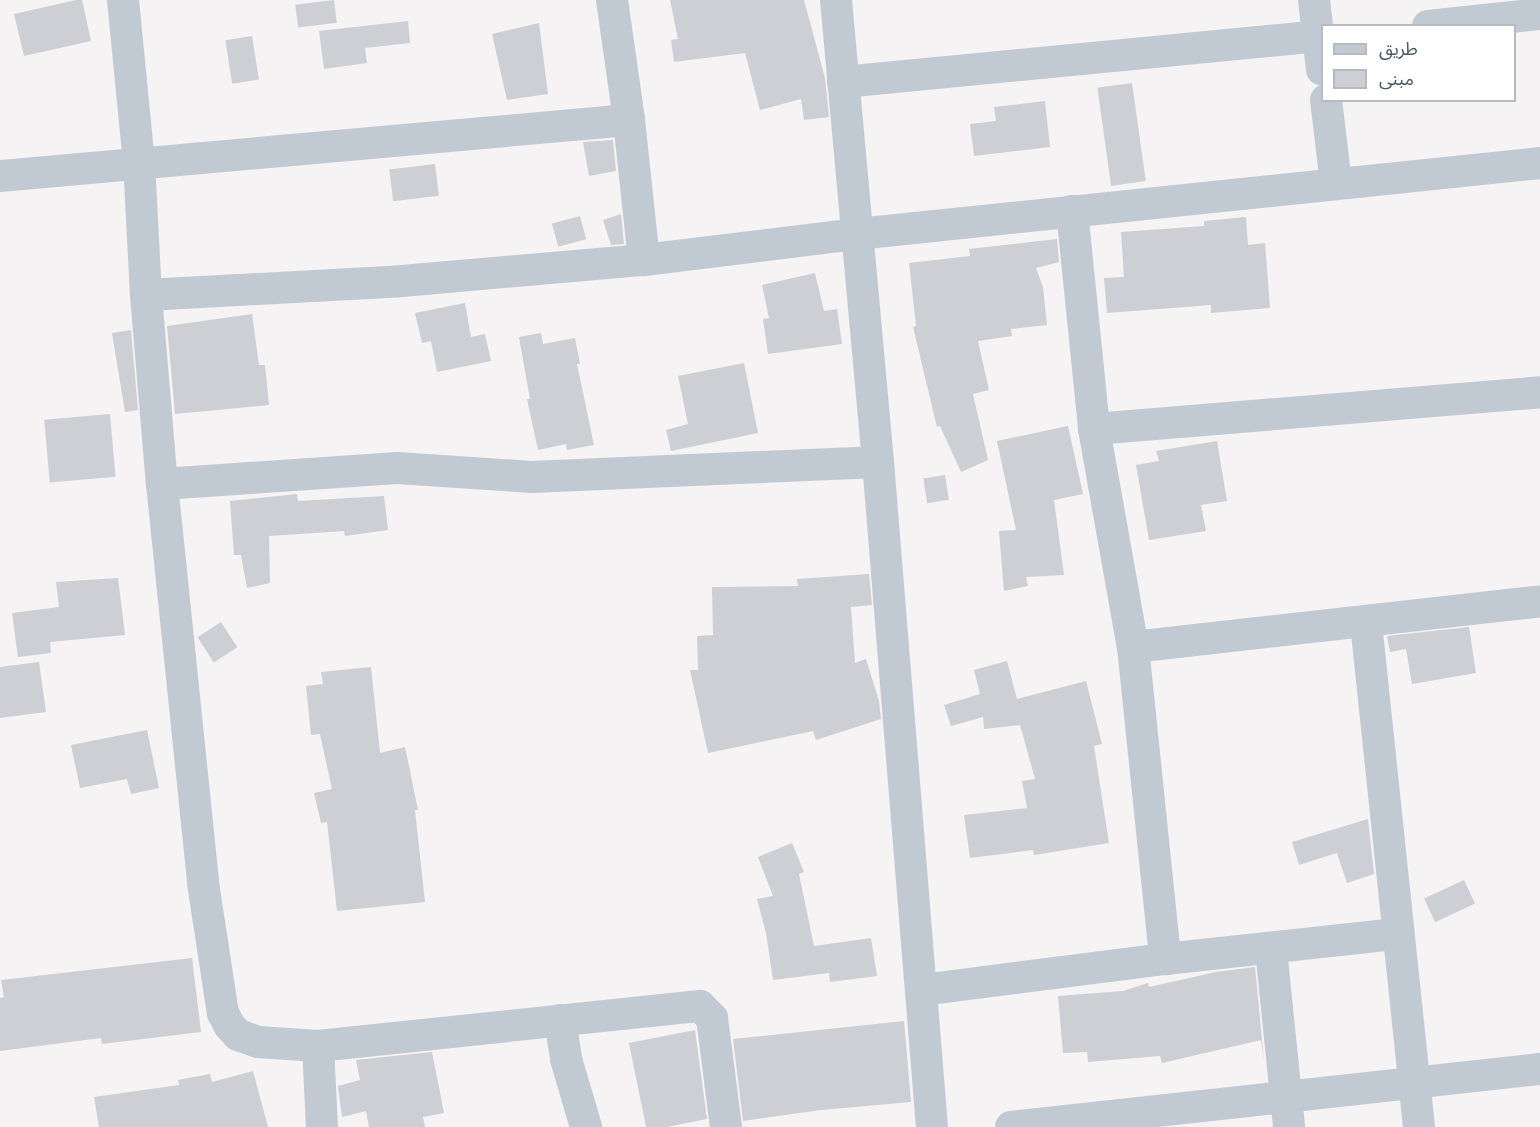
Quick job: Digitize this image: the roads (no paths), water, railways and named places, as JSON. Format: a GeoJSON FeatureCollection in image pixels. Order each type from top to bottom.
{"type":"FeatureCollection","features":[{"type":"Feature","properties":{"kind":"street"},"geometry":{"type":"LineString","coordinates":[[123,0],[139,162],[146,295],[162,484],[203,883],[223,1012],[238,1035],[258,1042],[318,1046],[700,1006],[706,1009],[712,1018],[726,1127]]}},
{"type":"Feature","properties":{"kind":"street"},"geometry":{"type":"LineString","coordinates":[[612,0],[629,120],[644,260]]}},
{"type":"Feature","properties":{"kind":"street"},"geometry":{"type":"LineString","coordinates":[[836,0],[878,462],[932,1127]]}},
{"type":"Feature","properties":{"kind":"street"},"geometry":{"type":"LineString","coordinates":[[843,82],[1321,36],[1314,0]]}},
{"type":"Feature","properties":{"kind":"street"},"geometry":{"type":"LineString","coordinates":[[1447,24],[1540,14]]}},
{"type":"Feature","properties":{"kind":"street"},"geometry":{"type":"LineString","coordinates":[[1326,102],[1336,183]]}},
{"type":"Feature","properties":{"kind":"street"},"geometry":{"type":"LineString","coordinates":[[0,176],[629,120]]}},
{"type":"Feature","properties":{"kind":"street"},"geometry":{"type":"LineString","coordinates":[[146,295],[402,281],[644,260],[857,234],[1540,163]]}},
{"type":"Feature","properties":{"kind":"street"},"geometry":{"type":"LineString","coordinates":[[1072,211],[1094,429],[1133,647],[1165,959]]}},
{"type":"Feature","properties":{"kind":"street"},"geometry":{"type":"LineString","coordinates":[[1094,429],[1540,392]]}},
{"type":"Feature","properties":{"kind":"street"},"geometry":{"type":"LineString","coordinates":[[162,484],[398,468],[532,477],[878,462]]}},
{"type":"Feature","properties":{"kind":"street"},"geometry":{"type":"LineString","coordinates":[[1133,647],[1540,601]]}},
{"type":"Feature","properties":{"kind":"street"},"geometry":{"type":"LineString","coordinates":[[1366,622],[1419,1127]]}},
{"type":"Feature","properties":{"kind":"street"},"geometry":{"type":"LineString","coordinates":[[922,990],[1165,959],[1397,934]]}},
{"type":"Feature","properties":{"kind":"street"},"geometry":{"type":"LineString","coordinates":[[1270,949],[1289,1127]]}},
{"type":"Feature","properties":{"kind":"street"},"geometry":{"type":"LineString","coordinates":[[560,1020],[566,1059],[586,1127]]}},
{"type":"Feature","properties":{"kind":"street"},"geometry":{"type":"LineString","coordinates":[[318,1046],[322,1127]]}},
{"type":"Feature","properties":{"kind":"street"},"geometry":{"type":"LineString","coordinates":[[1011,1127],[1286,1095],[1540,1069]]}}]}
